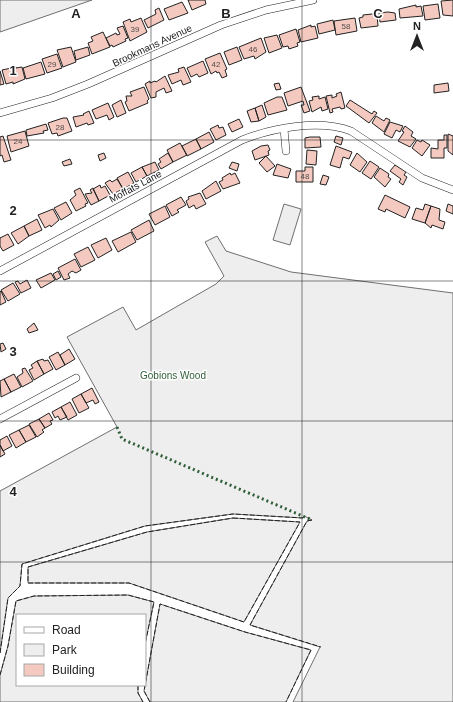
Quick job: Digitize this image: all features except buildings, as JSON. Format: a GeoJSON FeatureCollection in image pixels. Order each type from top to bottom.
{"type":"FeatureCollection","features":[{"type":"Feature","properties":{"kind":"street","name":"Brookmans Avenue"},"geometry":{"type":"LineString","coordinates":[[0,113],[52,98],[109,76],[221,25],[266,10],[313,0]]}},
{"type":"Feature","properties":{"kind":"street","name":"Moffats Lane"},"geometry":{"type":"LineString","coordinates":[[0,271],[242,140],[256,135],[284,129],[327,126],[346,129],[422,178],[453,190]]}},
{"type":"Feature","properties":{"kind":"street"},"geometry":{"type":"LineString","coordinates":[[284,129],[286,151]]}},
{"type":"Feature","properties":{"kind":"street"},"geometry":{"type":"LineString","coordinates":[[0,419],[76,378]]}},
{"type":"Feature","properties":{"kind":"green space"},"geometry":{"type":"Polygon","coordinates":[[[0,0],[92,0],[0,32],[0,0]]]}},
{"type":"Feature","properties":{"kind":"green space"},"geometry":{"type":"Polygon","coordinates":[[[284,204],[301,209],[290,245],[273,240],[284,204]]]}},
{"type":"Feature","properties":{"kind":"green space","name":"Gobions Wood"},"geometry":{"type":"Polygon","coordinates":[[[217,236],[226,251],[291,272],[453,293],[453,702],[293,702],[320,647],[250,625],[307,521],[312,520],[304,516],[303,518],[233,514],[145,526],[22,564],[20,586],[8,598],[0,653],[0,491],[117,427],[67,337],[123,307],[136,330],[216,284],[224,276],[205,242],[217,236]]]}},
{"type":"Feature","properties":{"kind":"green space"},"geometry":{"type":"Polygon","coordinates":[[[233,518],[300,522],[244,622],[129,583],[28,583],[28,567],[147,532],[233,518]]]}},
{"type":"Feature","properties":{"kind":"green space"},"geometry":{"type":"Polygon","coordinates":[[[128,595],[154,602],[146,639],[146,614],[16,614],[16,686],[138,686],[138,693],[143,702],[0,702],[0,675],[8,646],[16,601],[34,596],[128,595]]]}},
{"type":"Feature","properties":{"kind":"green space"},"geometry":{"type":"Polygon","coordinates":[[[160,604],[245,632],[311,650],[286,702],[150,702],[144,691],[160,604]]]}},
{"type":"Feature","properties":{"kind":"hedge"},"geometry":{"type":"LineString","coordinates":[[117,427],[122,439],[312,520]]}},
{"type":"Feature","properties":{"kind":"fence"},"geometry":{"type":"LineString","coordinates":[[0,653],[8,598],[20,586],[22,564],[145,526],[233,514],[303,518]]}},
{"type":"Feature","properties":{"kind":"fence"},"geometry":{"type":"LineString","coordinates":[[233,518],[300,522],[244,622],[129,583],[28,583],[28,567],[147,532],[233,518]]}},
{"type":"Feature","properties":{"kind":"fence"},"geometry":{"type":"LineString","coordinates":[[312,520],[307,521],[250,625],[321,647]]}},
{"type":"Feature","properties":{"kind":"fence"},"geometry":{"type":"LineString","coordinates":[[0,675],[8,646],[16,601],[34,596],[128,595],[154,602],[146,639]]}},
{"type":"Feature","properties":{"kind":"fence"},"geometry":{"type":"LineString","coordinates":[[146,680],[160,604],[245,632],[311,650],[286,702]]}},
{"type":"Feature","properties":{"kind":"fence"},"geometry":{"type":"LineString","coordinates":[[138,686],[138,693],[143,702]]}},
{"type":"Feature","properties":{"kind":"fence"},"geometry":{"type":"LineString","coordinates":[[145,686],[144,691],[150,702]]}}]}
